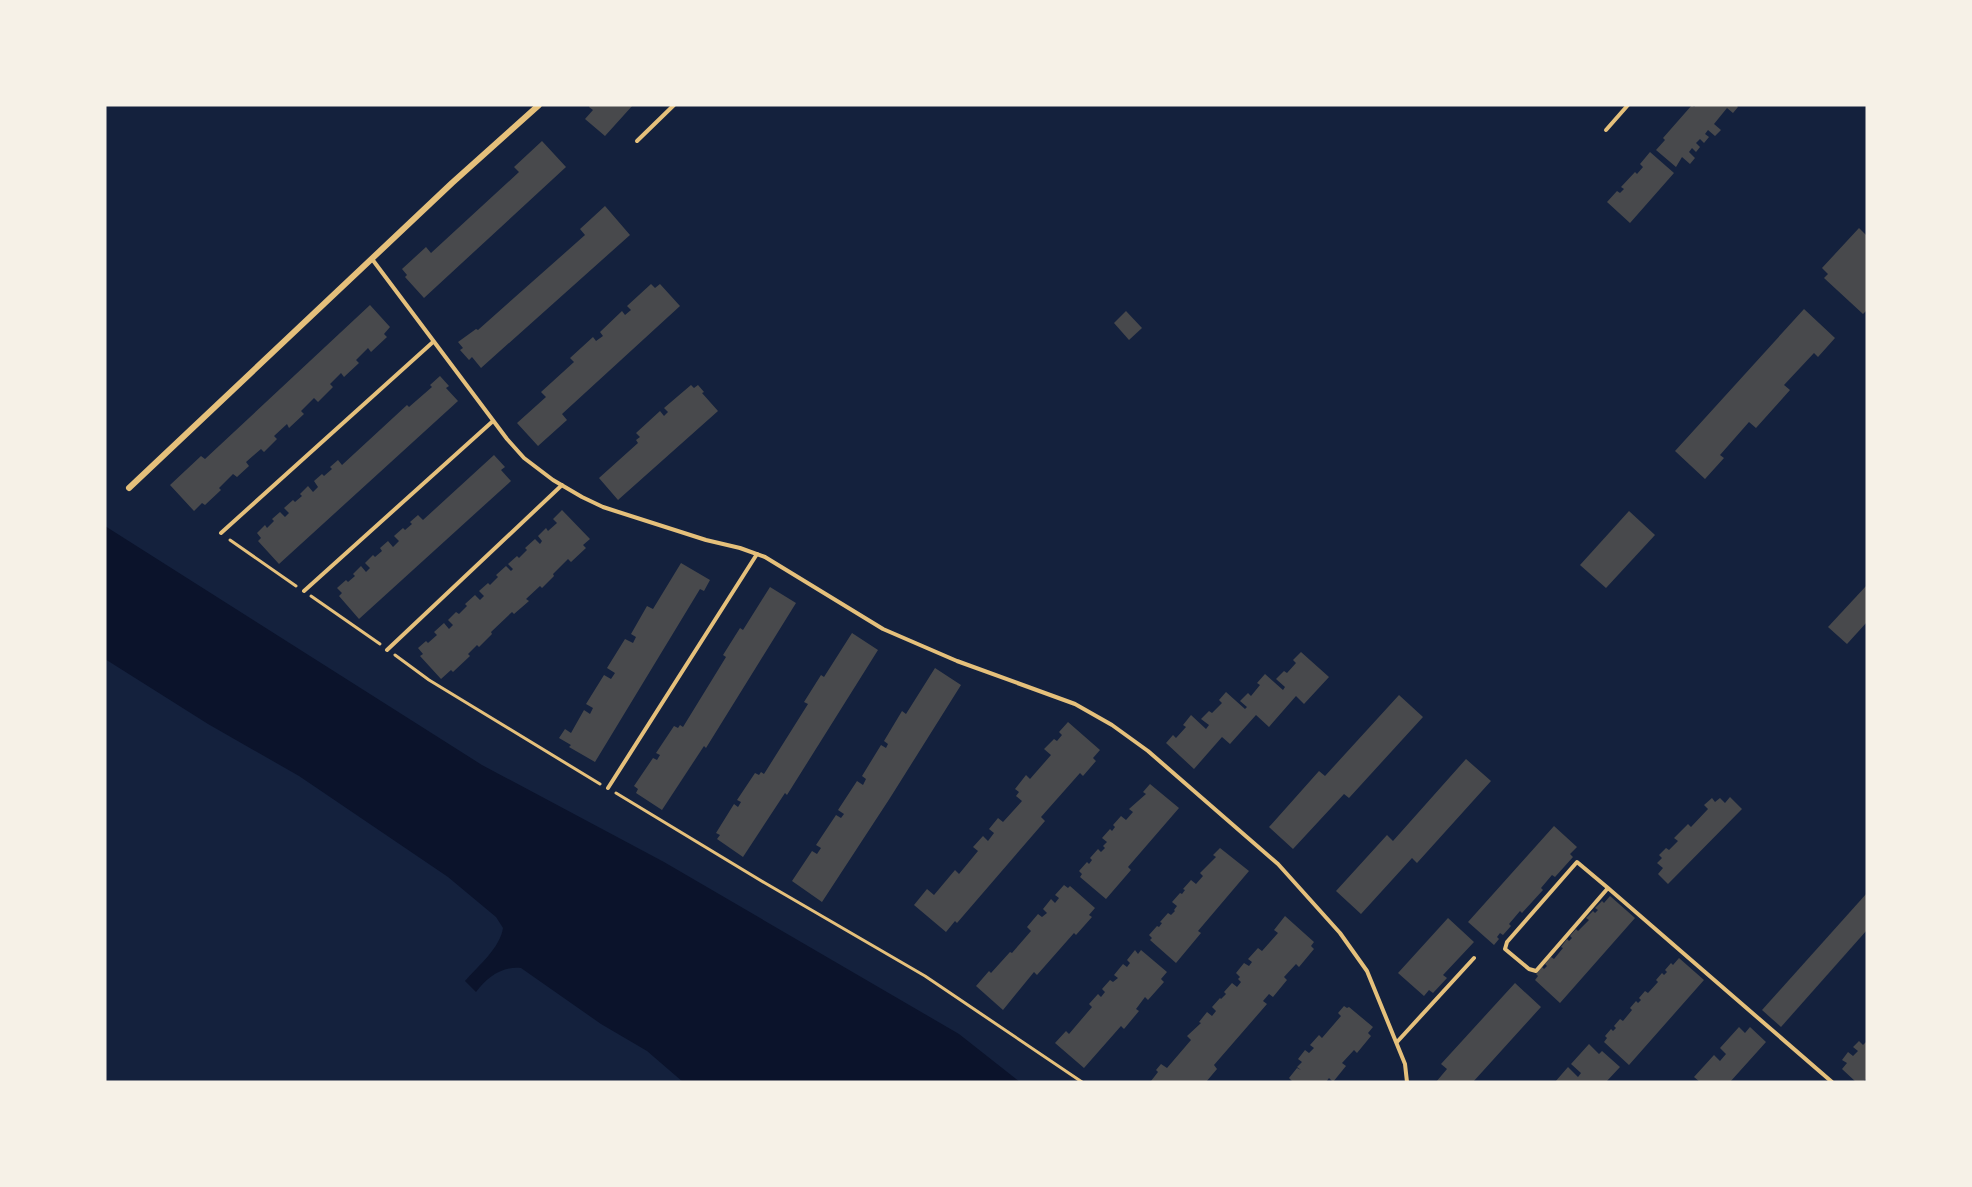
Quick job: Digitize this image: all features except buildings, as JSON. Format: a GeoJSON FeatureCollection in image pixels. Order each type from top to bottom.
{"type":"FeatureCollection","features":[{"type":"Feature","properties":{"kind":"street"},"geometry":{"type":"LineString","coordinates":[[129,489],[539,105]]}},
{"type":"Feature","properties":{"kind":"lane"},"geometry":{"type":"LineString","coordinates":[[637,141],[674,105]]}},
{"type":"Feature","properties":{"kind":"lane"},"geometry":{"type":"LineString","coordinates":[[1606,130],[1628,105]]}},
{"type":"Feature","properties":{"kind":"lane"},"geometry":{"type":"LineString","coordinates":[[372,259],[524,459],[562,485],[603,507],[765,557],[883,629],[957,662],[1074,704],[1112,725],[1148,751],[1278,864],[1340,933],[1367,971],[1405,1064],[1407,1082]]}},
{"type":"Feature","properties":{"kind":"lane"},"geometry":{"type":"LineString","coordinates":[[221,533],[433,342]]}},
{"type":"Feature","properties":{"kind":"lane"},"geometry":{"type":"LineString","coordinates":[[304,591],[493,421]]}},
{"type":"Feature","properties":{"kind":"lane"},"geometry":{"type":"LineString","coordinates":[[387,650],[562,485]]}},
{"type":"Feature","properties":{"kind":"lane"},"geometry":{"type":"LineString","coordinates":[[608,789],[757,554]]}},
{"type":"Feature","properties":{"kind":"lane"},"geometry":{"type":"LineString","coordinates":[[1608,888],[1536,971],[1528,969],[1505,949],[1507,942],[1577,861],[1832,1082]]}},
{"type":"Feature","properties":{"kind":"lane"},"geometry":{"type":"LineString","coordinates":[[1396,1042],[1474,958]]}},
{"type":"Feature","properties":{"kind":"path"},"geometry":{"type":"LineString","coordinates":[[221,533],[429,680],[765,884],[925,976],[1082,1082]]}},
{"type":"Feature","properties":{"kind":"water"},"geometry":{"type":"Polygon","coordinates":[[[105,526],[482,765],[664,862],[959,1034],[1020,1082],[683,1082],[647,1051],[601,1024],[521,968],[507,969],[495,974],[476,992],[465,981],[498,943],[503,928],[496,917],[448,877],[299,776],[208,724],[105,659],[105,526]]]}}]}
